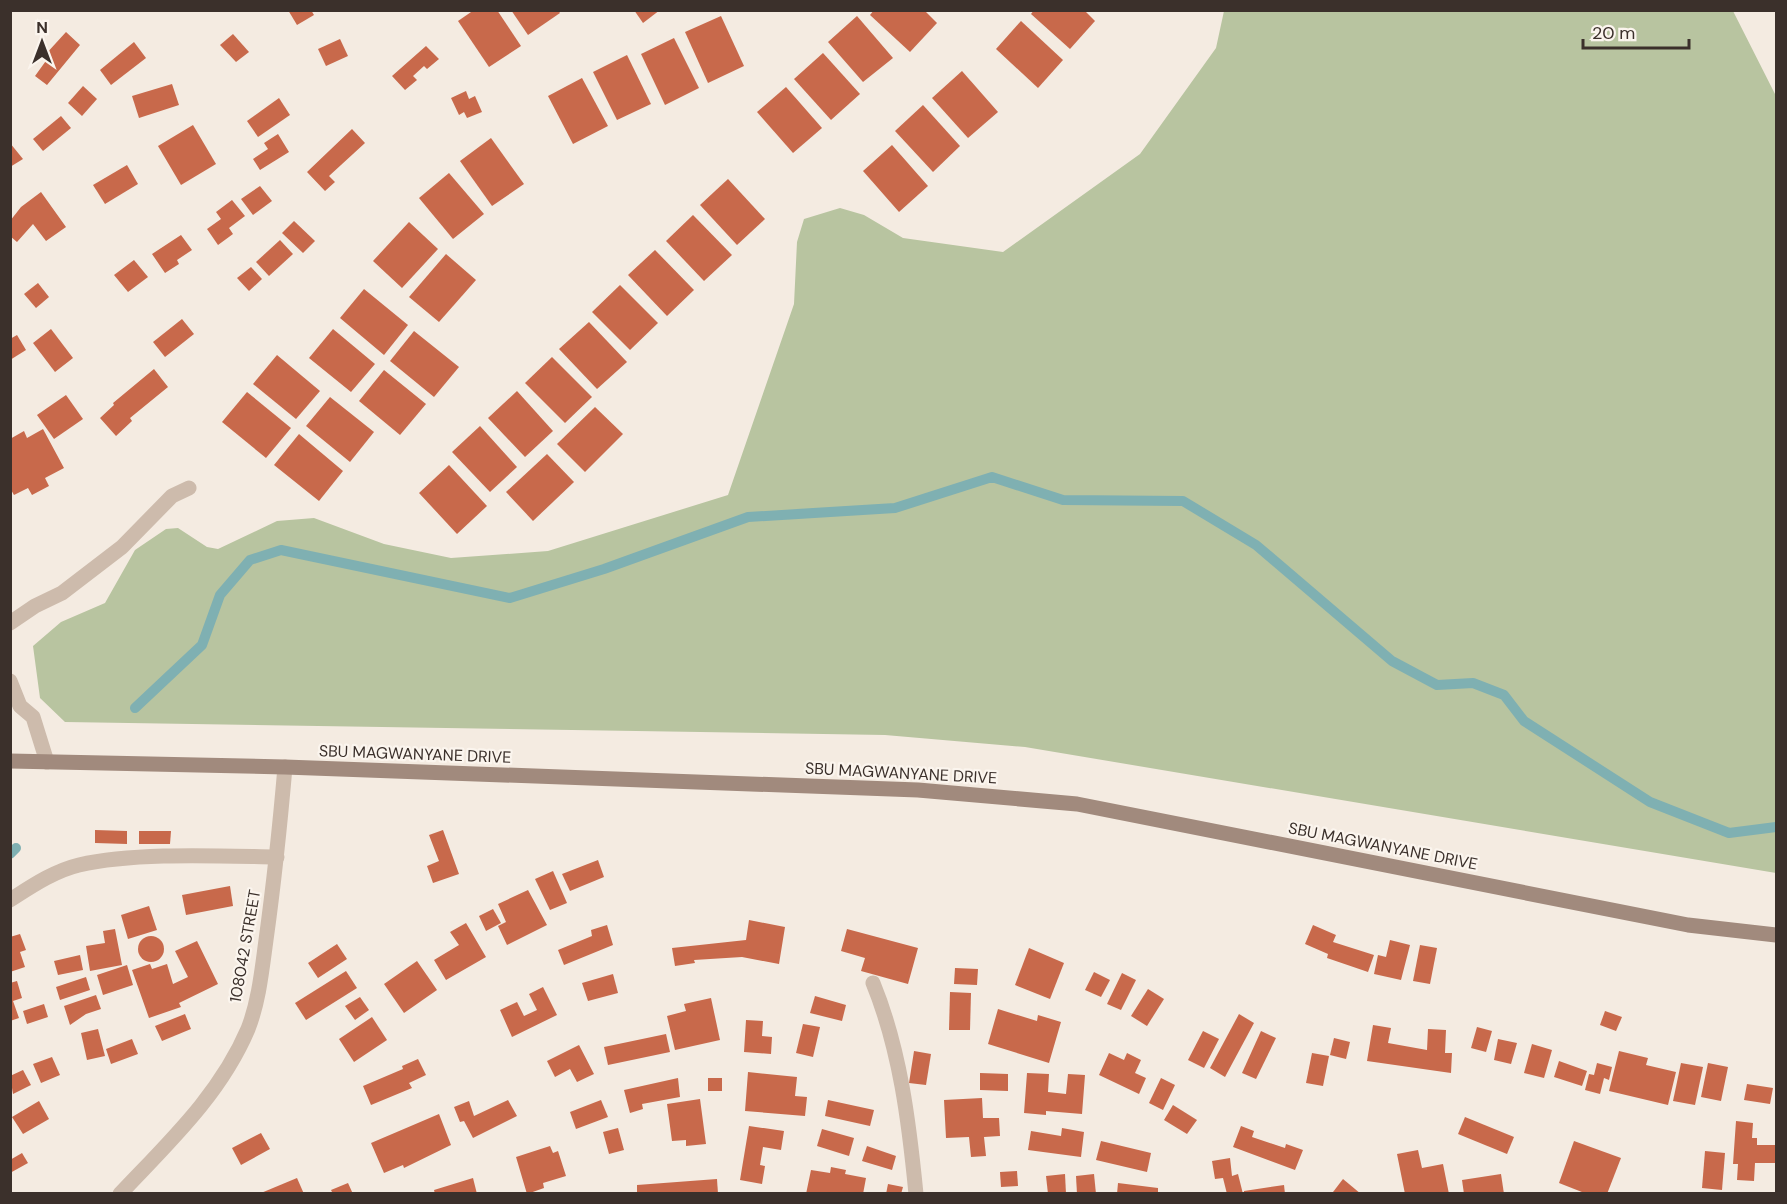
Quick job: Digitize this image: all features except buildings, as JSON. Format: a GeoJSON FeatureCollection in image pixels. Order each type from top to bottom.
{"type":"FeatureCollection","features":[{"type":"Feature","properties":{"kind":"main road","name":"SBU MAGWANYANE DRIVE"},"geometry":{"type":"LineString","coordinates":[[10,761],[285,767],[918,790],[1077,804],[1688,925],[1776,935]]}},
{"type":"Feature","properties":{"kind":"street"},"geometry":{"type":"LineString","coordinates":[[10,623],[35,606],[62,593],[122,547],[172,496],[189,488]]}},
{"type":"Feature","properties":{"kind":"street"},"geometry":{"type":"LineString","coordinates":[[10,681],[20,706],[33,717],[47,762]]}},
{"type":"Feature","properties":{"kind":"street","name":"108042 STREET"},"geometry":{"type":"LineString","coordinates":[[120,1194],[198,1111],[227,1068],[248,1028],[259,987],[277,857],[285,767]]}},
{"type":"Feature","properties":{"kind":"street"},"geometry":{"type":"LineString","coordinates":[[10,900],[47,877],[88,863],[161,858],[277,857]]}},
{"type":"Feature","properties":{"kind":"street"},"geometry":{"type":"LineString","coordinates":[[873,982],[889,1023],[910,1136],[916,1194]]}},
{"type":"Feature","properties":{"kind":"green space"},"geometry":{"type":"Polygon","coordinates":[[[1224,11],[1733,11],[1776,96],[1776,873],[1025,747],[885,735],[65,722],[40,698],[33,646],[61,622],[105,603],[135,550],[166,529],[178,528],[207,547],[218,549],[277,521],[314,518],[384,544],[451,558],[548,551],[728,495],[794,304],[797,242],[804,219],[840,208],[864,215],[903,238],[1003,252],[1140,154],[1216,48],[1224,11]]]}},
{"type":"Feature","properties":{"kind":"waterway"},"geometry":{"type":"LineString","coordinates":[[135,708],[202,645],[220,595],[250,560],[281,550],[510,598],[604,569],[748,517],[895,508],[992,477],[1063,500],[1183,501],[1256,545],[1392,661],[1437,685],[1473,683],[1504,695],[1524,721],[1650,802],[1729,833],[1776,827]]}},
{"type":"Feature","properties":{"kind":"waterway"},"geometry":{"type":"LineString","coordinates":[[10,854],[16,848]]}}]}
